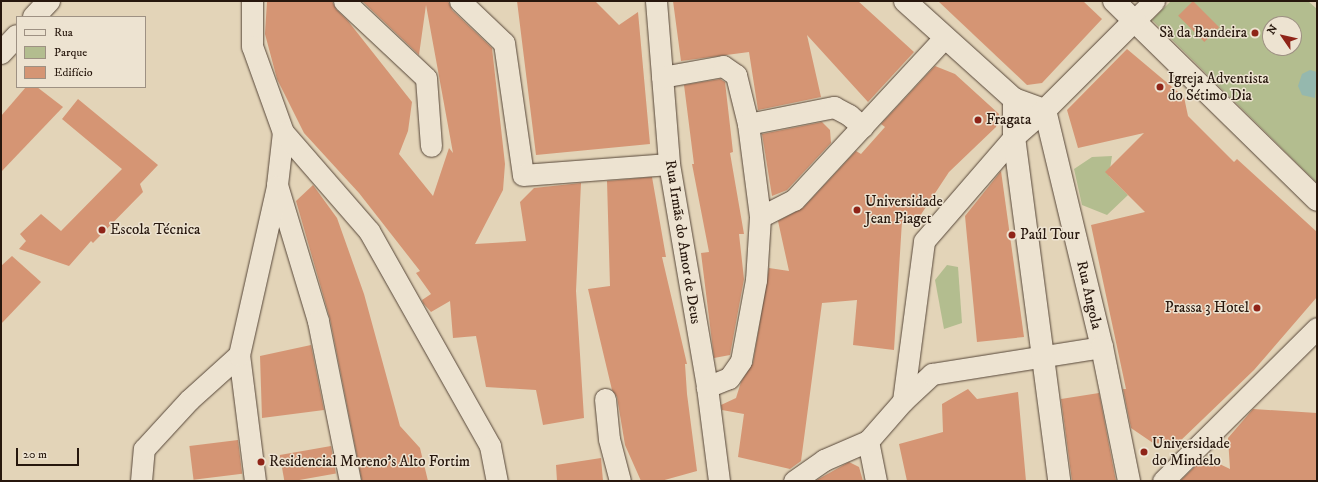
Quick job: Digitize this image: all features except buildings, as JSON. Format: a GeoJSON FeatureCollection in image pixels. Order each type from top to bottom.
{"type":"FeatureCollection","features":[{"type":"Feature","properties":{"kind":"street"},"geometry":{"type":"LineString","coordinates":[[35,16],[49,1]]}},
{"type":"Feature","properties":{"kind":"street"},"geometry":{"type":"LineString","coordinates":[[252,1],[252,46],[283,132],[369,231],[490,446],[497,481]]}},
{"type":"Feature","properties":{"kind":"street"},"geometry":{"type":"LineString","coordinates":[[344,1],[426,78],[431,146]]}},
{"type":"Feature","properties":{"kind":"street"},"geometry":{"type":"LineString","coordinates":[[460,1],[504,43],[523,175],[669,164]]}},
{"type":"Feature","properties":{"kind":"street","name":"Rua Irmãs do Amor de Deus"},"geometry":{"type":"LineString","coordinates":[[656,1],[669,164],[707,386],[715,480]]}},
{"type":"Feature","properties":{"kind":"street"},"geometry":{"type":"LineString","coordinates":[[905,1],[1014,99],[1045,110]]}},
{"type":"Feature","properties":{"kind":"street"},"geometry":{"type":"LineString","coordinates":[[1114,1],[1317,200]]}},
{"type":"Feature","properties":{"kind":"street"},"geometry":{"type":"LineString","coordinates":[[903,401],[924,241],[1014,137],[1045,110],[1154,1]]}},
{"type":"Feature","properties":{"kind":"street"},"geometry":{"type":"LineString","coordinates":[[1,53],[16,37]]}},
{"type":"Feature","properties":{"kind":"street"},"geometry":{"type":"LineString","coordinates":[[760,217],[794,200],[945,37]]}},
{"type":"Feature","properties":{"kind":"street"},"geometry":{"type":"LineString","coordinates":[[662,77],[722,66],[736,74],[748,124],[760,217],[756,280],[741,361],[730,378],[707,386]]}},
{"type":"Feature","properties":{"kind":"street"},"geometry":{"type":"LineString","coordinates":[[1014,99],[1014,137],[1059,481]]}},
{"type":"Feature","properties":{"kind":"street"},"geometry":{"type":"LineString","coordinates":[[748,124],[834,107],[849,114],[862,127]]}},
{"type":"Feature","properties":{"kind":"street","name":"Rua Angola"},"geometry":{"type":"LineString","coordinates":[[1045,110],[1102,347],[1129,481]]}},
{"type":"Feature","properties":{"kind":"street"},"geometry":{"type":"LineString","coordinates":[[254,481],[239,355],[277,185],[283,132]]}},
{"type":"Feature","properties":{"kind":"street"},"geometry":{"type":"LineString","coordinates":[[277,185],[318,321],[350,481]]}},
{"type":"Feature","properties":{"kind":"street"},"geometry":{"type":"LineString","coordinates":[[1163,481],[1317,328]]}},
{"type":"Feature","properties":{"kind":"street"},"geometry":{"type":"LineString","coordinates":[[794,481],[824,460],[868,441],[903,401],[932,374],[1044,358],[1102,347]]}},
{"type":"Feature","properties":{"kind":"street"},"geometry":{"type":"LineString","coordinates":[[141,481],[144,449],[189,400],[239,355]]}},
{"type":"Feature","properties":{"kind":"street"},"geometry":{"type":"LineString","coordinates":[[604,399],[609,439],[620,481]]}},
{"type":"Feature","properties":{"kind":"street"},"geometry":{"type":"LineString","coordinates":[[868,441],[876,481]]}},
{"type":"Feature","properties":{"kind":"green space"},"geometry":{"type":"Polygon","coordinates":[[[1171,1],[1308,1],[1317,9],[1317,183],[1152,20],[1171,1]]]}},
{"type":"Feature","properties":{"kind":"green space"},"geometry":{"type":"Polygon","coordinates":[[[1112,156],[1109,176],[1128,195],[1107,215],[1082,205],[1074,169],[1092,157],[1112,156]]]}},
{"type":"Feature","properties":{"kind":"green space"},"geometry":{"type":"Polygon","coordinates":[[[947,265],[958,267],[962,323],[944,329],[935,280],[947,265]]]}},
{"type":"Feature","properties":{"kind":"water"},"geometry":{"type":"Polygon","coordinates":[[[1310,70],[1317,72],[1315,98],[1302,95],[1298,86],[1302,74],[1310,70]]]}},
{"type":"Feature","properties":{"kind":"place","name":"Sà da Bandeira"},"geometry":{"type":"Point","coordinates":[1255,33]}},
{"type":"Feature","properties":{"kind":"place","name":"Igreja Adventista do Sétimo Dia"},"geometry":{"type":"Point","coordinates":[1160,87]}},
{"type":"Feature","properties":{"kind":"place","name":"Fragata"},"geometry":{"type":"Point","coordinates":[978,120]}},
{"type":"Feature","properties":{"kind":"place","name":"Universidade Jean Piaget"},"geometry":{"type":"Point","coordinates":[857,210]}},
{"type":"Feature","properties":{"kind":"place","name":"Escola Técnica"},"geometry":{"type":"Point","coordinates":[102,230]}},
{"type":"Feature","properties":{"kind":"place","name":"Paúl Tour"},"geometry":{"type":"Point","coordinates":[1012,235]}},
{"type":"Feature","properties":{"kind":"place","name":"Prassa 3 Hotel"},"geometry":{"type":"Point","coordinates":[1257,308]}},
{"type":"Feature","properties":{"kind":"place","name":"Universidade do Mindelo"},"geometry":{"type":"Point","coordinates":[1144,452]}},
{"type":"Feature","properties":{"kind":"place","name":"Residencial Moreno's Alto Fortim"},"geometry":{"type":"Point","coordinates":[261,462]}}]}
